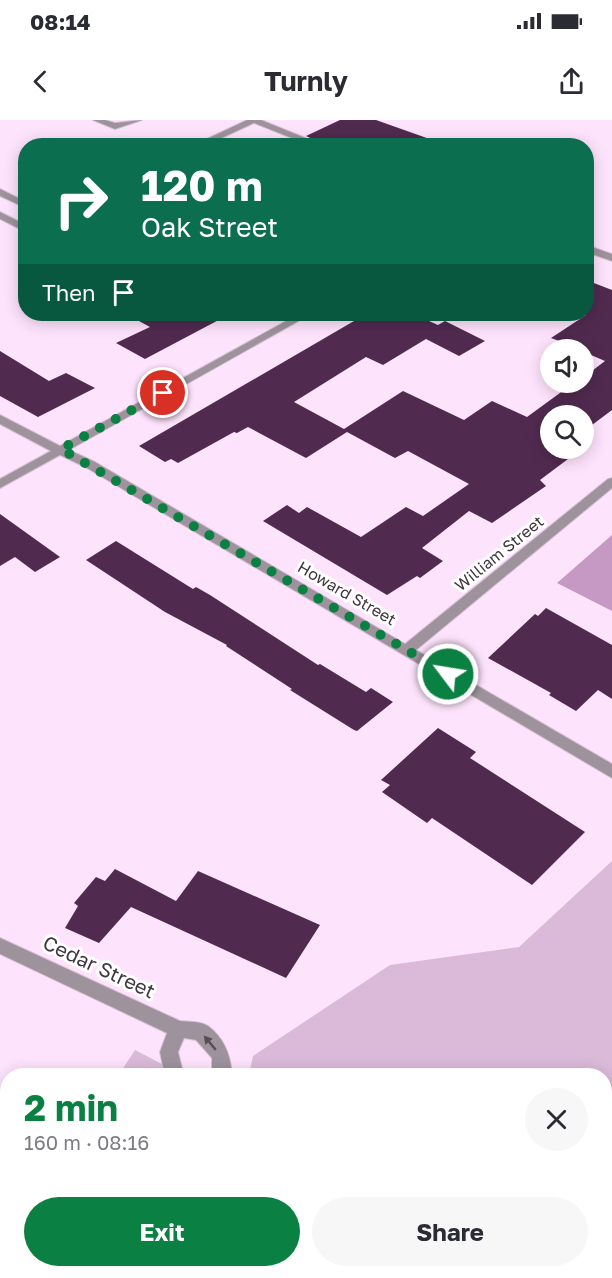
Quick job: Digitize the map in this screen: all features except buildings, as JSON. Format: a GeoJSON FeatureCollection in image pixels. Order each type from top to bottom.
{"type":"FeatureCollection","features":[{"type":"Feature","properties":{"kind":"street"},"geometry":{"type":"LineString","coordinates":[[97,120],[115,126],[138,120]]}},
{"type":"Feature","properties":{"kind":"street"},"geometry":{"type":"LineString","coordinates":[[214,138],[253,120],[300,138]]}},
{"type":"Feature","properties":{"kind":"street"},"geometry":{"type":"LineString","coordinates":[[0,192],[18,201]]}},
{"type":"Feature","properties":{"kind":"street"},"geometry":{"type":"LineString","coordinates":[[0,215],[18,207]]}},
{"type":"Feature","properties":{"kind":"street"},"geometry":{"type":"LineString","coordinates":[[0,215],[18,225]]}},
{"type":"Feature","properties":{"kind":"street"},"geometry":{"type":"LineString","coordinates":[[594,251],[612,258]]}},
{"type":"Feature","properties":{"kind":"street"},"geometry":{"type":"LineString","coordinates":[[0,484],[293,321]]}},
{"type":"Feature","properties":{"kind":"street","name":"Howard Street"},"geometry":{"type":"LineString","coordinates":[[0,419],[22,433],[61,449],[612,772]]}},
{"type":"Feature","properties":{"kind":"street","name":"William Street"},"geometry":{"type":"LineString","coordinates":[[407,650],[612,482]]}},
{"type":"Feature","properties":{"kind":"street","name":"Cedar Street"},"geometry":{"type":"LineString","coordinates":[[0,946],[178,1029],[201,1032],[221,1055],[222,1068]]}},
{"type":"Feature","properties":{"kind":"street"},"geometry":{"type":"LineString","coordinates":[[173,1068],[169,1052],[178,1029]]}},
{"type":"Feature","properties":{"kind":"shaded area"},"geometry":{"type":"Polygon","coordinates":[[[612,535],[612,611],[557,583],[612,535]]]}},
{"type":"Feature","properties":{"kind":"shaded area"},"geometry":{"type":"Polygon","coordinates":[[[612,861],[612,1068],[250,1068],[253,1056],[390,965],[519,947],[612,861]]]}},
{"type":"Feature","properties":{"kind":"shaded area"},"geometry":{"type":"Polygon","coordinates":[[[135,1050],[170,1068],[123,1068],[135,1050]]]}},
{"type":"Feature","properties":{"kind":"route"},"geometry":{"type":"LineString","coordinates":[[163,393],[61,449],[448,674]]}}]}
